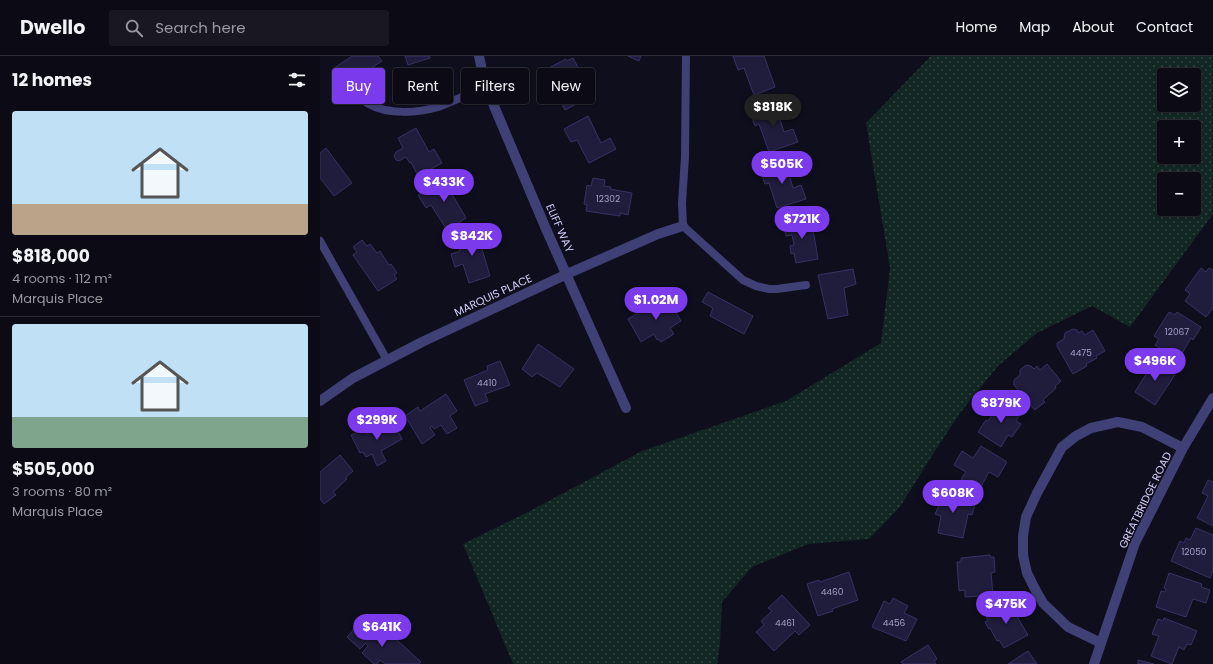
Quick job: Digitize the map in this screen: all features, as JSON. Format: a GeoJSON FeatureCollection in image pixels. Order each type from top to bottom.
{"type":"FeatureCollection","features":[{"type":"Feature","properties":{"kind":"street","name":"ELIFF WAY"},"geometry":{"type":"LineString","coordinates":[[479,56],[482,68]]}},
{"type":"Feature","properties":{"kind":"street","name":"ELIFF WAY"},"geometry":{"type":"LineString","coordinates":[[493,104],[626,408]]}},
{"type":"Feature","properties":{"kind":"street","name":"MARQUIS PLACE"},"geometry":{"type":"LineString","coordinates":[[320,401],[353,378],[422,342],[567,274],[658,234],[684,226]]}},
{"type":"Feature","properties":{"kind":"street","name":"GREATBRIDGE ROAD"},"geometry":{"type":"LineString","coordinates":[[1094,664],[1135,543],[1183,448],[1213,398]]}},
{"type":"Feature","properties":{"kind":"street"},"geometry":{"type":"LineString","coordinates":[[1101,643],[1068,627],[1043,603],[1027,573],[1023,555],[1022,536],[1026,517],[1062,447],[1076,436],[1091,428],[1118,422],[1142,427],[1183,448]]}},
{"type":"Feature","properties":{"kind":"lane"},"geometry":{"type":"LineString","coordinates":[[686,56],[685,157],[682,203],[684,226],[743,280],[756,286],[777,289],[806,285]]}},
{"type":"Feature","properties":{"kind":"lane"},"geometry":{"type":"LineString","coordinates":[[369,104],[384,110],[399,112],[419,111],[438,107],[461,97]]}},
{"type":"Feature","properties":{"kind":"lane"},"geometry":{"type":"LineString","coordinates":[[320,242],[387,360]]}},
{"type":"Feature","properties":{"kind":"green space"},"geometry":{"type":"Polygon","coordinates":[[[931,56],[1213,56],[1213,214],[1130,327],[1092,306],[1037,333],[998,366],[960,413],[900,507],[869,539],[808,544],[752,567],[722,602],[720,644],[717,664],[513,664],[463,544],[528,512],[642,451],[786,401],[881,343],[890,268],[866,123],[931,56]]]}},
{"type":"Feature","properties":{"kind":"building"},"geometry":{"type":"Polygon","coordinates":[[[352,56],[378,56],[382,61],[372,68],[334,68],[352,56]]]}},
{"type":"Feature","properties":{"kind":"building"},"geometry":{"type":"Polygon","coordinates":[[[405,56],[429,56],[430,58],[408,65],[405,56]]]}},
{"type":"Feature","properties":{"kind":"building"},"geometry":{"type":"Polygon","coordinates":[[[628,56],[641,56],[639,61],[628,56]]]}},
{"type":"Feature","properties":{"kind":"building"},"geometry":{"type":"Polygon","coordinates":[[[733,56],[764,56],[775,87],[754,95],[744,68],[738,70],[733,56]]]}},
{"type":"Feature","properties":{"kind":"building"},"geometry":{"type":"Polygon","coordinates":[[[573,58],[578,68],[549,68],[566,59],[567,61],[573,58]]]}},
{"type":"Feature","properties":{"kind":"building"},"geometry":{"type":"Polygon","coordinates":[[[562,104],[576,104],[565,110],[562,104]]]}},
{"type":"Feature","properties":{"kind":"building"},"geometry":{"type":"Polygon","coordinates":[[[775,104],[784,132],[793,129],[798,142],[769,152],[759,124],[755,126],[750,112],[775,104]]]}},
{"type":"Feature","properties":{"kind":"building"},"geometry":{"type":"Polygon","coordinates":[[[588,116],[601,143],[610,138],[616,149],[589,163],[577,140],[571,142],[564,129],[588,116]]]}},
{"type":"Feature","properties":{"kind":"building"},"geometry":{"type":"Polygon","coordinates":[[[416,128],[429,152],[434,149],[442,163],[418,176],[411,162],[410,163],[406,157],[399,161],[396,160],[394,156],[396,152],[403,148],[398,138],[416,128]]]}},
{"type":"Feature","properties":{"kind":"building"},"geometry":{"type":"Polygon","coordinates":[[[326,148],[352,183],[334,196],[320,178],[320,153],[326,148]]]}},
{"type":"Feature","properties":{"kind":"building"},"geometry":{"type":"Polygon","coordinates":[[[785,161],[793,188],[801,185],[806,199],[777,208],[769,183],[765,184],[760,169],[785,161]]]}},
{"type":"Feature","properties":{"kind":"building"},"geometry":{"type":"Polygon","coordinates":[[[449,177],[457,191],[452,194],[466,218],[447,230],[431,205],[426,208],[418,195],[449,177]]]}},
{"type":"Feature","properties":{"kind":"building"},"geometry":{"type":"Polygon","coordinates":[[[593,178],[605,180],[604,186],[611,187],[610,189],[632,193],[628,215],[620,213],[620,216],[586,211],[587,205],[584,204],[587,185],[591,186],[593,178]]]}},
{"type":"Feature","properties":{"kind":"building"},"geometry":{"type":"Polygon","coordinates":[[[811,217],[818,259],[796,263],[794,253],[791,254],[790,246],[794,245],[792,235],[786,236],[783,223],[811,217]]]}},
{"type":"Feature","properties":{"kind":"building"},"geometry":{"type":"Polygon","coordinates":[[[483,232],[487,247],[482,249],[490,276],[469,283],[463,264],[455,267],[451,254],[460,251],[457,239],[483,232]]]}},
{"type":"Feature","properties":{"kind":"building"},"geometry":{"type":"Polygon","coordinates":[[[362,240],[367,246],[370,244],[377,253],[380,251],[389,265],[391,264],[397,273],[394,275],[397,279],[378,291],[353,255],[357,252],[353,247],[362,240]]]}},
{"type":"Feature","properties":{"kind":"building"},"geometry":{"type":"Polygon","coordinates":[[[1201,268],[1206,272],[1209,268],[1213,270],[1213,308],[1206,317],[1185,301],[1190,294],[1185,290],[1201,268]]]}},
{"type":"Feature","properties":{"kind":"building"},"geometry":{"type":"Polygon","coordinates":[[[853,269],[856,284],[844,288],[848,315],[828,319],[818,275],[853,269]]]}},
{"type":"Feature","properties":{"kind":"building"},"geometry":{"type":"Polygon","coordinates":[[[708,292],[753,316],[744,334],[710,316],[713,308],[702,302],[708,292]]]}},
{"type":"Feature","properties":{"kind":"building"},"geometry":{"type":"Polygon","coordinates":[[[666,296],[681,321],[670,328],[674,334],[661,342],[659,339],[657,340],[654,334],[641,342],[628,319],[666,296]]]}},
{"type":"Feature","properties":{"kind":"building"},"geometry":{"type":"Polygon","coordinates":[[[1169,312],[1175,315],[1177,312],[1201,327],[1193,340],[1191,338],[1178,360],[1155,345],[1159,339],[1154,336],[1169,312]]]}},
{"type":"Feature","properties":{"kind":"building"},"geometry":{"type":"Polygon","coordinates":[[[1073,329],[1077,330],[1078,333],[1082,331],[1085,335],[1093,330],[1105,351],[1096,356],[1097,358],[1086,364],[1087,366],[1073,374],[1057,346],[1057,343],[1064,339],[1065,333],[1073,329]]]}},
{"type":"Feature","properties":{"kind":"building"},"geometry":{"type":"Polygon","coordinates":[[[538,344],[574,369],[560,387],[537,373],[532,377],[522,369],[538,344]]]}},
{"type":"Feature","properties":{"kind":"building"},"geometry":{"type":"Polygon","coordinates":[[[1154,358],[1176,373],[1155,405],[1135,392],[1154,358]]]}},
{"type":"Feature","properties":{"kind":"building"},"geometry":{"type":"Polygon","coordinates":[[[500,361],[510,385],[485,394],[488,401],[475,406],[464,380],[488,370],[487,366],[500,361]]]}},
{"type":"Feature","properties":{"kind":"building"},"geometry":{"type":"Polygon","coordinates":[[[1047,364],[1061,381],[1043,400],[1045,402],[1035,410],[1014,385],[1014,380],[1020,375],[1020,370],[1026,365],[1031,366],[1034,369],[1037,366],[1040,370],[1047,364]]]}},
{"type":"Feature","properties":{"kind":"building"},"geometry":{"type":"Polygon","coordinates":[[[446,394],[457,411],[450,416],[457,428],[447,434],[441,425],[434,429],[432,426],[430,428],[435,435],[422,444],[405,416],[418,407],[420,411],[446,394]]]}},
{"type":"Feature","properties":{"kind":"building"},"geometry":{"type":"Polygon","coordinates":[[[1002,400],[1021,413],[1016,421],[1021,424],[1012,437],[1008,435],[1001,447],[978,432],[986,420],[988,421],[1002,400]]]}},
{"type":"Feature","properties":{"kind":"building"},"geometry":{"type":"Polygon","coordinates":[[[392,420],[402,439],[381,451],[386,461],[377,466],[372,454],[366,457],[363,452],[360,453],[351,435],[365,429],[367,434],[392,420]]]}},
{"type":"Feature","properties":{"kind":"building"},"geometry":{"type":"Polygon","coordinates":[[[981,446],[1007,462],[998,477],[989,472],[979,490],[961,479],[966,472],[954,465],[962,451],[973,458],[981,446]]]}},
{"type":"Feature","properties":{"kind":"building"},"geometry":{"type":"Polygon","coordinates":[[[340,455],[353,471],[333,492],[336,495],[324,504],[320,499],[320,472],[340,455]]]}},
{"type":"Feature","properties":{"kind":"building"},"geometry":{"type":"Polygon","coordinates":[[[1208,480],[1213,482],[1213,526],[1197,518],[1208,496],[1202,493],[1208,480]]]}},
{"type":"Feature","properties":{"kind":"building"},"geometry":{"type":"Polygon","coordinates":[[[936,493],[976,501],[972,515],[968,514],[963,538],[938,533],[941,516],[935,514],[939,505],[934,504],[936,493]]]}},
{"type":"Feature","properties":{"kind":"building"},"geometry":{"type":"Polygon","coordinates":[[[1196,528],[1213,535],[1213,571],[1210,578],[1171,561],[1180,541],[1184,543],[1186,538],[1190,540],[1196,528]]]}},
{"type":"Feature","properties":{"kind":"building"},"geometry":{"type":"Polygon","coordinates":[[[990,555],[990,557],[994,557],[995,572],[991,573],[993,595],[965,597],[965,590],[959,591],[957,562],[961,562],[961,558],[990,555]]]}},
{"type":"Feature","properties":{"kind":"building"},"geometry":{"type":"Polygon","coordinates":[[[849,572],[858,600],[832,609],[833,611],[818,616],[807,584],[819,580],[820,582],[849,572]]]}},
{"type":"Feature","properties":{"kind":"building"},"geometry":{"type":"Polygon","coordinates":[[[1169,573],[1202,584],[1201,587],[1210,590],[1206,603],[1193,599],[1186,617],[1156,607],[1161,591],[1165,592],[1166,589],[1164,588],[1169,573]]]}},
{"type":"Feature","properties":{"kind":"building"},"geometry":{"type":"Polygon","coordinates":[[[782,595],[810,625],[799,635],[795,631],[774,651],[756,632],[764,625],[761,621],[772,611],[768,608],[782,595]]]}},
{"type":"Feature","properties":{"kind":"building"},"geometry":{"type":"Polygon","coordinates":[[[893,598],[908,606],[904,613],[917,619],[906,641],[872,627],[884,601],[890,604],[893,598]]]}},
{"type":"Feature","properties":{"kind":"building"},"geometry":{"type":"Polygon","coordinates":[[[1011,601],[1018,614],[1016,615],[1028,635],[1004,648],[999,640],[997,641],[985,622],[988,621],[985,614],[1011,601]]]}},
{"type":"Feature","properties":{"kind":"building"},"geometry":{"type":"Polygon","coordinates":[[[1164,618],[1197,631],[1191,645],[1187,644],[1184,650],[1179,647],[1172,664],[1151,656],[1159,636],[1152,634],[1158,619],[1163,621],[1164,618]]]}},
{"type":"Feature","properties":{"kind":"building"},"geometry":{"type":"Polygon","coordinates":[[[359,624],[375,639],[385,629],[421,662],[419,664],[385,664],[380,660],[377,664],[374,664],[362,653],[368,646],[366,643],[360,649],[347,637],[359,624]]]}},
{"type":"Feature","properties":{"kind":"building"},"geometry":{"type":"Polygon","coordinates":[[[928,645],[937,659],[934,661],[936,664],[903,664],[901,662],[928,645]]]}},
{"type":"Feature","properties":{"kind":"building"},"geometry":{"type":"Polygon","coordinates":[[[1028,651],[1037,664],[1008,664],[1028,651]]]}},
{"type":"Feature","properties":{"kind":"building"},"geometry":{"type":"Polygon","coordinates":[[[1138,660],[1154,664],[1138,664],[1138,660]]]}}]}
